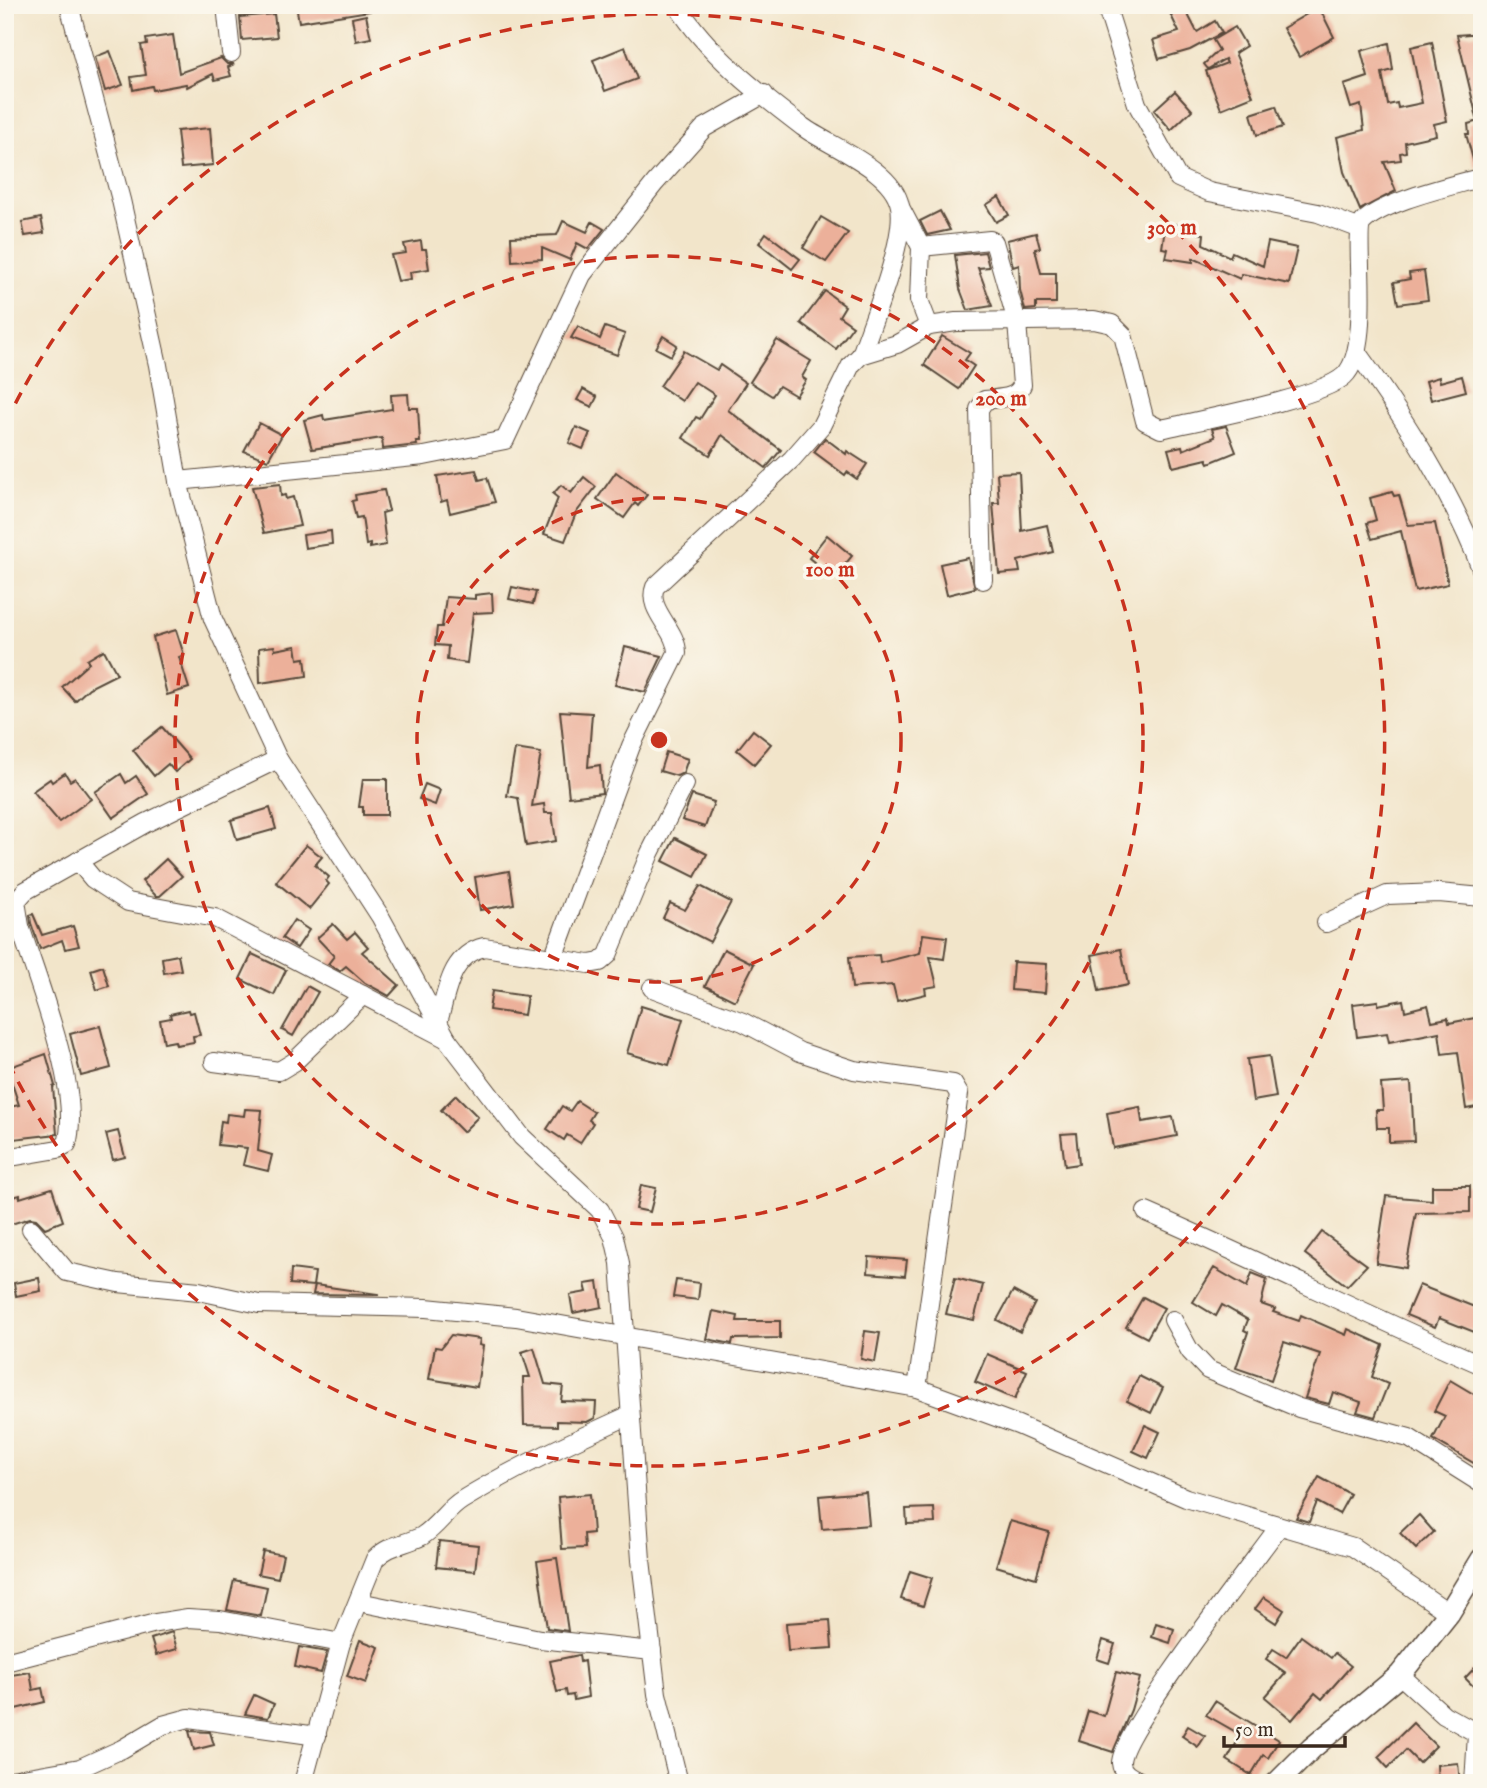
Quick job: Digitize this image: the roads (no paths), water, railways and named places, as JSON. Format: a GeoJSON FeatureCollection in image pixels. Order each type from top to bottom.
{"type":"FeatureCollection","features":[{"type":"Feature","properties":{"kind":"street"},"geometry":{"type":"LineString","coordinates":[[68,5],[118,188],[158,365],[178,481],[214,620],[278,759],[380,916],[447,1039],[522,1138],[600,1210],[614,1237],[620,1263],[630,1415],[657,1694],[679,1783]]}},
{"type":"Feature","properties":{"kind":"street"},"geometry":{"type":"LineString","coordinates":[[226,5],[231,53]]}},
{"type":"Feature","properties":{"kind":"street"},"geometry":{"type":"LineString","coordinates":[[677,5],[717,54],[764,94],[805,128],[888,183],[921,247],[919,300],[929,326]]}},
{"type":"Feature","properties":{"kind":"street"},"geometry":{"type":"LineString","coordinates":[[1106,5],[1137,104],[1178,178],[1209,192],[1318,213],[1359,228]]}},
{"type":"Feature","properties":{"kind":"street"},"geometry":{"type":"LineString","coordinates":[[178,481],[424,456],[505,440],[582,275],[655,183],[704,128],[764,94]]}},
{"type":"Feature","properties":{"kind":"street"},"geometry":{"type":"LineString","coordinates":[[861,355],[897,344],[929,326],[956,322],[1094,320],[1112,324],[1123,335],[1145,421],[1161,429],[1315,392],[1344,376],[1358,354],[1363,279],[1359,228],[1364,221],[1396,204],[1482,177]]}},
{"type":"Feature","properties":{"kind":"street"},"geometry":{"type":"LineString","coordinates":[[552,958],[631,746],[677,653],[675,639],[653,601],[655,587],[792,458],[821,426],[851,365],[861,355],[893,254],[901,220],[900,205]]}},
{"type":"Feature","properties":{"kind":"street"},"geometry":{"type":"LineString","coordinates":[[921,247],[990,240],[994,242],[1017,322],[1022,385],[1019,392],[1014,396],[985,400],[979,409],[983,580]]}},
{"type":"Feature","properties":{"kind":"street"},"geometry":{"type":"LineString","coordinates":[[1358,354],[1405,419],[1438,478],[1482,571]]}},
{"type":"Feature","properties":{"kind":"street"},"geometry":{"type":"LineString","coordinates":[[5,1158],[58,1149],[67,1144],[70,1132],[66,1082],[20,926],[16,901],[25,891],[146,823],[278,759]]}},
{"type":"Feature","properties":{"kind":"street"},"geometry":{"type":"LineString","coordinates":[[438,1022],[457,961],[468,950],[484,947],[589,964],[600,962],[608,955],[650,853],[685,784]]}},
{"type":"Feature","properties":{"kind":"street"},"geometry":{"type":"LineString","coordinates":[[78,861],[93,879],[128,902],[215,918],[447,1039]]}},
{"type":"Feature","properties":{"kind":"street"},"geometry":{"type":"LineString","coordinates":[[1326,923],[1387,895],[1439,893],[1482,897]]}},
{"type":"Feature","properties":{"kind":"street"},"geometry":{"type":"LineString","coordinates":[[653,988],[743,1023],[800,1052],[843,1066],[887,1076],[953,1084],[957,1088],[959,1094],[917,1388]]}},
{"type":"Feature","properties":{"kind":"street"},"geometry":{"type":"LineString","coordinates":[[215,1062],[264,1072],[279,1071],[294,1062],[363,995]]}},
{"type":"Feature","properties":{"kind":"street"},"geometry":{"type":"LineString","coordinates":[[1146,1212],[1238,1252],[1375,1319],[1482,1365]]}},
{"type":"Feature","properties":{"kind":"street"},"geometry":{"type":"LineString","coordinates":[[31,1229],[67,1272],[118,1283],[199,1291],[259,1304],[426,1308],[516,1317],[917,1388],[1018,1425],[1186,1498],[1278,1528],[1353,1548],[1449,1612]]}},
{"type":"Feature","properties":{"kind":"street"},"geometry":{"type":"LineString","coordinates":[[1173,1320],[1190,1351],[1208,1370],[1299,1408],[1409,1438],[1482,1484]]}},
{"type":"Feature","properties":{"kind":"street"},"geometry":{"type":"LineString","coordinates":[[303,1783],[341,1643],[375,1559],[384,1550],[420,1537],[458,1502],[630,1415]]}},
{"type":"Feature","properties":{"kind":"street"},"geometry":{"type":"LineString","coordinates":[[1144,1783],[1125,1773],[1121,1766],[1122,1755],[1143,1713],[1278,1528]]}},
{"type":"Feature","properties":{"kind":"street"},"geometry":{"type":"LineString","coordinates":[[1278,1783],[1312,1748],[1400,1675],[1449,1612],[1482,1559]]}},
{"type":"Feature","properties":{"kind":"street"},"geometry":{"type":"LineString","coordinates":[[359,1602],[540,1639],[652,1651]]}},
{"type":"Feature","properties":{"kind":"street"},"geometry":{"type":"LineString","coordinates":[[5,1662],[156,1623],[188,1618],[220,1620],[341,1643]]}},
{"type":"Feature","properties":{"kind":"street"},"geometry":{"type":"LineString","coordinates":[[1400,1675],[1444,1716],[1479,1735],[1474,1783]]}},
{"type":"Feature","properties":{"kind":"street"},"geometry":{"type":"LineString","coordinates":[[5,1781],[80,1768],[122,1749],[163,1725],[189,1718],[317,1737]]}}]}
